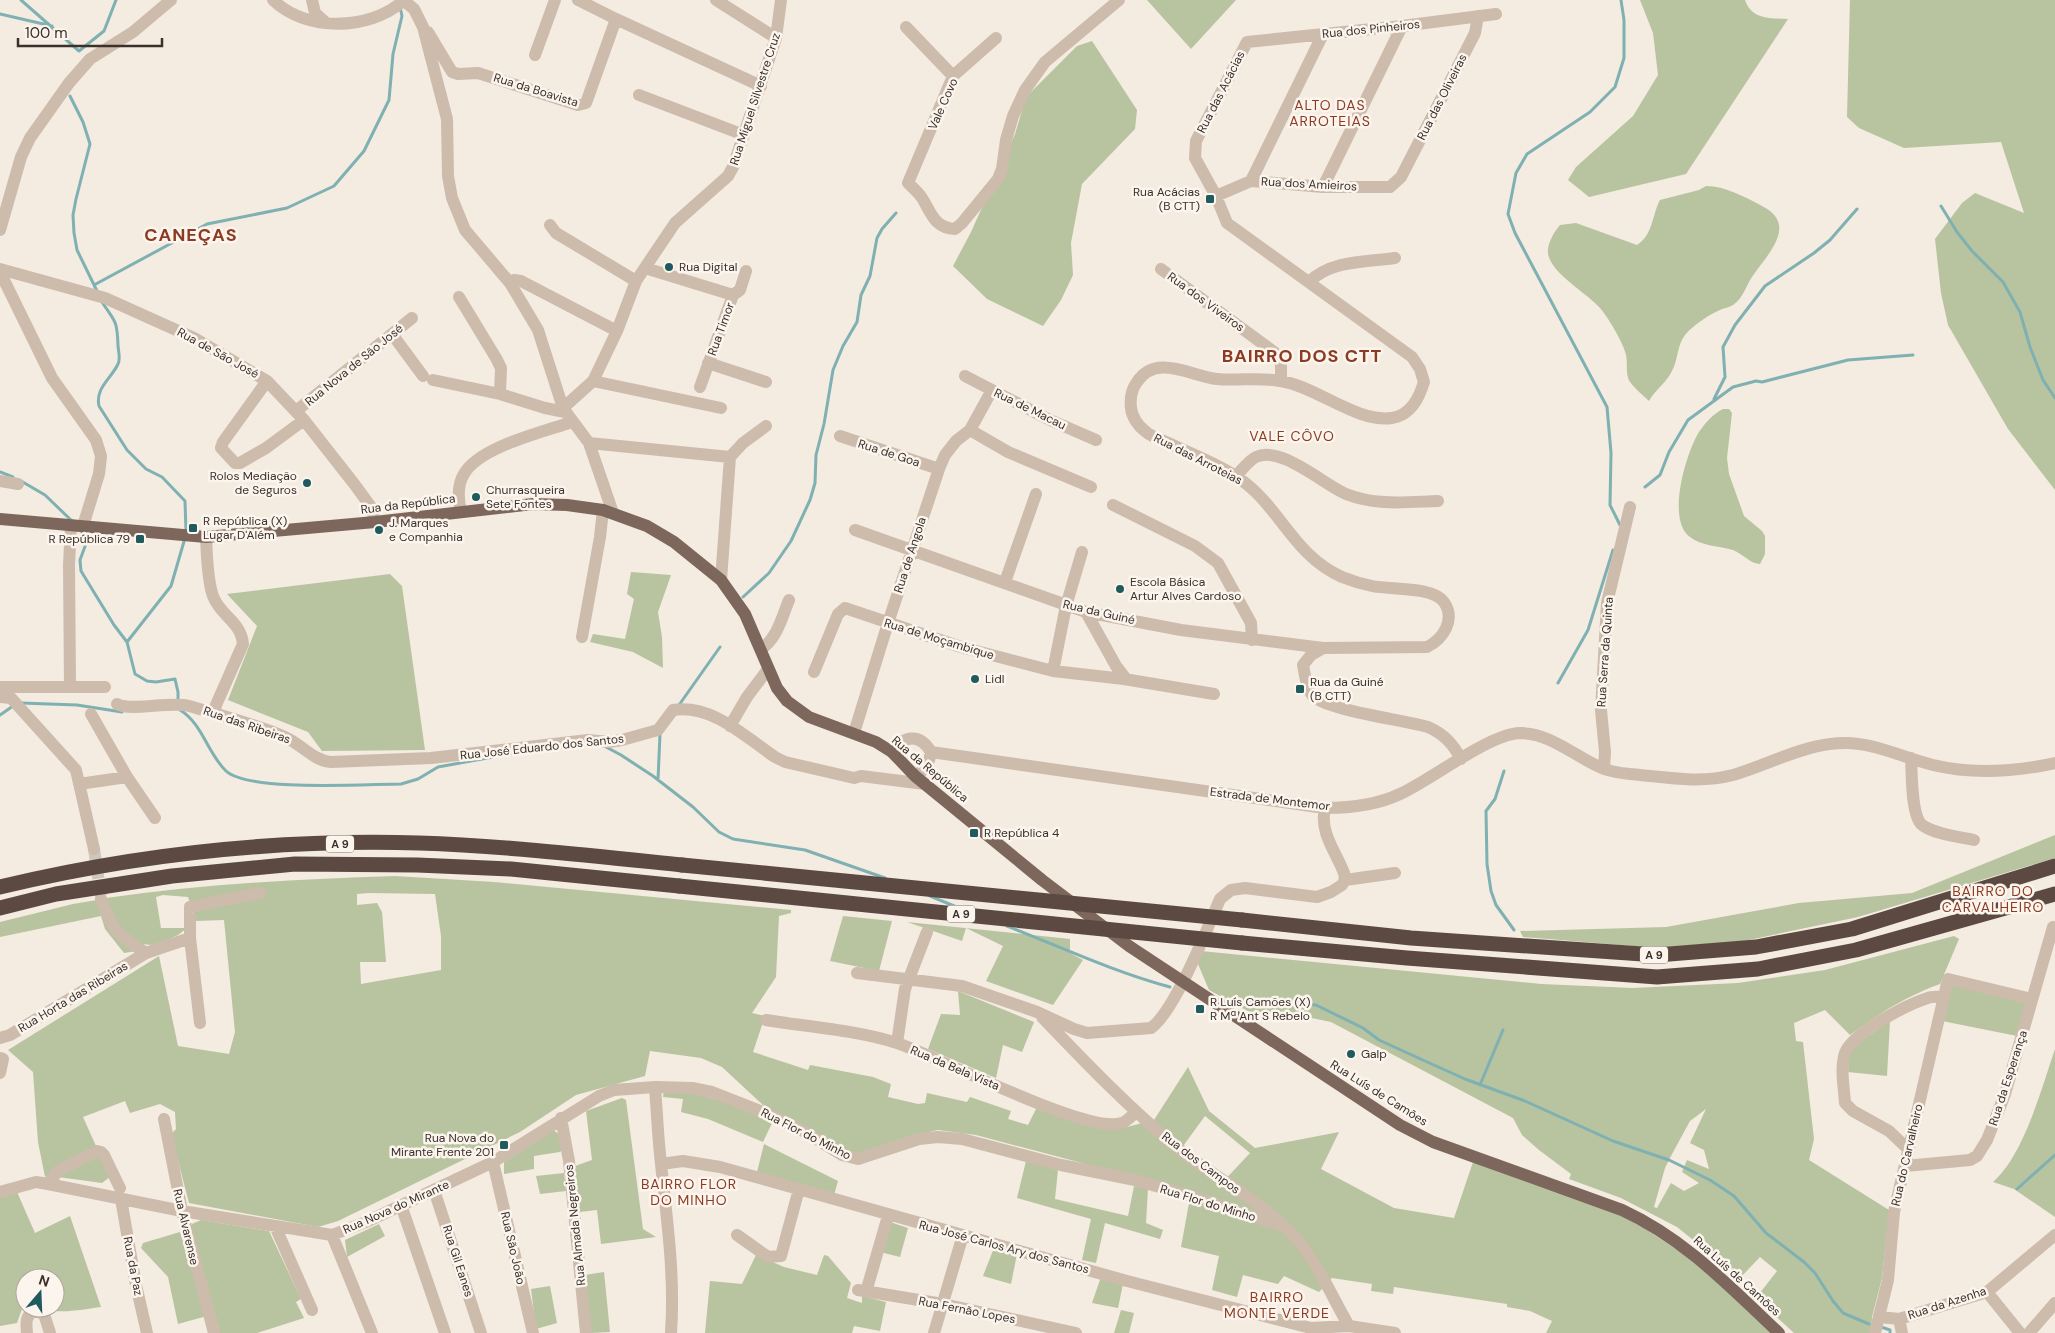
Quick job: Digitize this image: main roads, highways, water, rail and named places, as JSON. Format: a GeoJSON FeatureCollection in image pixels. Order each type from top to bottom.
{"type":"FeatureCollection","features":[{"type":"Feature","properties":{"kind":"highway","name":"A 9"},"geometry":{"type":"LineString","coordinates":[[0,887],[52,874],[166,855],[296,844],[418,844],[511,848],[1411,938],[1657,955],[1756,947],[1852,929],[2055,866]]}},
{"type":"Feature","properties":{"kind":"highway","name":"A 9"},"geometry":{"type":"LineString","coordinates":[[0,908],[56,894],[172,876],[295,864],[417,865],[511,869],[1242,943],[1656,978],[1758,969],[1856,950],[2055,894]]}},
{"type":"Feature","properties":{"kind":"main road","name":"Rua da República"},"geometry":{"type":"LineString","coordinates":[[0,519],[206,537],[376,522],[533,504],[567,505],[608,512],[647,526],[674,542],[721,580],[745,614],[762,649],[768,669],[786,701],[809,717],[876,742],[892,752],[920,780],[1007,852]]}},
{"type":"Feature","properties":{"kind":"main road","name":"Rua Luís de Camões"},"geometry":{"type":"LineString","coordinates":[[1007,852],[1129,946],[1400,1125],[1433,1142],[1622,1210],[1647,1221],[1673,1238],[1712,1269],[1779,1333]]}},
{"type":"Feature","properties":{"kind":"waterway"},"geometry":{"type":"LineString","coordinates":[[21,0],[79,51],[104,31],[116,0]]}},
{"type":"Feature","properties":{"kind":"waterway"},"geometry":{"type":"LineString","coordinates":[[1620,525],[1610,505],[1611,453],[1607,407],[1515,233],[1508,214],[1516,173],[1527,154],[1590,112],[1615,87],[1624,58],[1624,20],[1621,0]]}},
{"type":"Feature","properties":{"kind":"waterway"},"geometry":{"type":"LineString","coordinates":[[94,285],[207,224],[287,208],[334,186],[364,151],[389,100],[393,54],[402,16],[400,7]]}},
{"type":"Feature","properties":{"kind":"waterway"},"geometry":{"type":"LineString","coordinates":[[0,14],[52,26]]}},
{"type":"Feature","properties":{"kind":"waterway"},"geometry":{"type":"LineString","coordinates":[[70,96],[83,122],[90,144],[73,215],[74,233],[77,250],[97,291]]}},
{"type":"Feature","properties":{"kind":"waterway"},"geometry":{"type":"LineString","coordinates":[[1941,206],[1957,232],[1972,251],[2003,282],[2020,312],[2030,347],[2043,380],[2055,398]]}},
{"type":"Feature","properties":{"kind":"waterway"},"geometry":{"type":"LineString","coordinates":[[1714,399],[1725,377],[1723,347],[1735,325],[1765,286],[1830,240],[1857,209]]}},
{"type":"Feature","properties":{"kind":"waterway"},"geometry":{"type":"LineString","coordinates":[[743,597],[769,573],[791,541],[810,500],[815,483],[816,455],[824,424],[833,370],[843,346],[857,322],[861,295],[870,276],[877,238],[896,213]]}},
{"type":"Feature","properties":{"kind":"waterway"},"geometry":{"type":"LineString","coordinates":[[102,302],[116,325],[119,359],[118,364],[101,389],[98,400],[99,406],[127,450],[146,469],[162,477],[185,501],[186,531]]}},
{"type":"Feature","properties":{"kind":"waterway"},"geometry":{"type":"LineString","coordinates":[[1645,487],[1660,475],[1669,452],[1688,420],[1733,387],[1756,381],[1762,382],[1848,360],[1913,355]]}},
{"type":"Feature","properties":{"kind":"waterway"},"geometry":{"type":"LineString","coordinates":[[0,472],[13,477]]}},
{"type":"Feature","properties":{"kind":"waterway"},"geometry":{"type":"LineString","coordinates":[[21,481],[45,495],[72,521]]}},
{"type":"Feature","properties":{"kind":"waterway"},"geometry":{"type":"LineString","coordinates":[[80,530],[87,537],[80,560],[81,571],[114,625],[127,642],[135,674],[147,681],[156,682],[175,679],[178,701]]}},
{"type":"Feature","properties":{"kind":"waterway"},"geometry":{"type":"LineString","coordinates":[[127,642],[171,586],[185,538]]}},
{"type":"Feature","properties":{"kind":"waterway"},"geometry":{"type":"LineString","coordinates":[[1558,683],[1588,630],[1613,550]]}},
{"type":"Feature","properties":{"kind":"waterway"},"geometry":{"type":"LineString","coordinates":[[679,705],[720,647]]}},
{"type":"Feature","properties":{"kind":"waterway"},"geometry":{"type":"LineString","coordinates":[[21,703],[77,705],[122,712]]}},
{"type":"Feature","properties":{"kind":"waterway"},"geometry":{"type":"LineString","coordinates":[[0,715],[13,706]]}},
{"type":"Feature","properties":{"kind":"waterway"},"geometry":{"type":"LineString","coordinates":[[180,710],[194,723],[214,756],[226,771],[239,778],[258,782],[309,785],[401,784],[418,779],[438,767],[493,757]]}},
{"type":"Feature","properties":{"kind":"waterway"},"geometry":{"type":"LineString","coordinates":[[658,780],[660,734]]}},
{"type":"Feature","properties":{"kind":"waterway"},"geometry":{"type":"LineString","coordinates":[[606,747],[653,776],[693,807],[719,832],[733,839],[805,850],[885,878]]}},
{"type":"Feature","properties":{"kind":"waterway"},"geometry":{"type":"LineString","coordinates":[[1504,771],[1495,799],[1486,811],[1487,864],[1491,891],[1496,905],[1514,930]]}},
{"type":"Feature","properties":{"kind":"waterway"},"geometry":{"type":"LineString","coordinates":[[930,896],[959,908]]}},
{"type":"Feature","properties":{"kind":"waterway"},"geometry":{"type":"LineString","coordinates":[[1007,926],[1108,967],[1170,987]]}},
{"type":"Feature","properties":{"kind":"waterway"},"geometry":{"type":"LineString","coordinates":[[1224,1001],[1285,1000],[1316,1005],[1363,1028],[1379,1040],[1465,1079],[1525,1101],[1613,1141],[1669,1160],[1710,1180],[1734,1196],[1766,1233],[1804,1262],[1815,1273],[1843,1313],[1869,1324]]}},
{"type":"Feature","properties":{"kind":"waterway"},"geometry":{"type":"LineString","coordinates":[[1480,1085],[1503,1030]]}},
{"type":"Feature","properties":{"kind":"waterway"},"geometry":{"type":"LineString","coordinates":[[2017,1189],[2055,1155]]}},
{"type":"Feature","properties":{"kind":"waterway"},"geometry":{"type":"LineString","coordinates":[[1881,1327],[1890,1330],[1890,1333]]}},
{"type":"Feature","properties":{"kind":"tunnel"},"geometry":{"type":"LineString","coordinates":[[94,849],[101,896]]}},
{"type":"Feature","properties":{"kind":"place","name":"Rua Acácias (B CTT)"},"geometry":{"type":"Point","coordinates":[1210,199]}},
{"type":"Feature","properties":{"kind":"place","name":"Rua Digital"},"geometry":{"type":"Point","coordinates":[669,267]}},
{"type":"Feature","properties":{"kind":"place","name":"Rolos Mediação de Seguros"},"geometry":{"type":"Point","coordinates":[307,483]}},
{"type":"Feature","properties":{"kind":"place","name":"Churrasqueira Sete Fontes"},"geometry":{"type":"Point","coordinates":[476,497]}},
{"type":"Feature","properties":{"kind":"place","name":"R República (X) Lugar D'Além"},"geometry":{"type":"Point","coordinates":[193,528]}},
{"type":"Feature","properties":{"kind":"place","name":"J. Marques e Companhia"},"geometry":{"type":"Point","coordinates":[379,530]}},
{"type":"Feature","properties":{"kind":"place","name":"R República 79"},"geometry":{"type":"Point","coordinates":[140,539]}},
{"type":"Feature","properties":{"kind":"place","name":"Escola Básica Artur Alves Cardoso"},"geometry":{"type":"Point","coordinates":[1120,589]}},
{"type":"Feature","properties":{"kind":"place","name":"Lidl"},"geometry":{"type":"Point","coordinates":[975,679]}},
{"type":"Feature","properties":{"kind":"place","name":"Rua da Guiné (B CTT)"},"geometry":{"type":"Point","coordinates":[1300,689]}},
{"type":"Feature","properties":{"kind":"place","name":"R República 4"},"geometry":{"type":"Point","coordinates":[974,833]}},
{"type":"Feature","properties":{"kind":"place","name":"R Luís Camões (X) R Mª Ant S Rebelo"},"geometry":{"type":"Point","coordinates":[1200,1009]}},
{"type":"Feature","properties":{"kind":"place","name":"Galp"},"geometry":{"type":"Point","coordinates":[1351,1054]}},
{"type":"Feature","properties":{"kind":"place","name":"Rua Nova do Mirante Frente 201"},"geometry":{"type":"Point","coordinates":[504,1145]}},
{"type":"Feature","properties":{"kind":"district","name":"ALTO DAS ARROTEIAS"},"geometry":{"type":"Point","coordinates":[1330,114]}},
{"type":"Feature","properties":{"kind":"district","name":"CANEÇAS"},"geometry":{"type":"Point","coordinates":[191,235]}},
{"type":"Feature","properties":{"kind":"district","name":"BAIRRO DOS CTT"},"geometry":{"type":"Point","coordinates":[1302,356]}},
{"type":"Feature","properties":{"kind":"district","name":"VALE CÔVO"},"geometry":{"type":"Point","coordinates":[1292,436]}},
{"type":"Feature","properties":{"kind":"district","name":"BAIRRO DO CARVALHEIRO"},"geometry":{"type":"Point","coordinates":[1993,900]}},
{"type":"Feature","properties":{"kind":"district","name":"BAIRRO FLOR DO MINHO"},"geometry":{"type":"Point","coordinates":[689,1192]}},
{"type":"Feature","properties":{"kind":"district","name":"BAIRRO MONTE VERDE"},"geometry":{"type":"Point","coordinates":[1277,1305]}}]}
